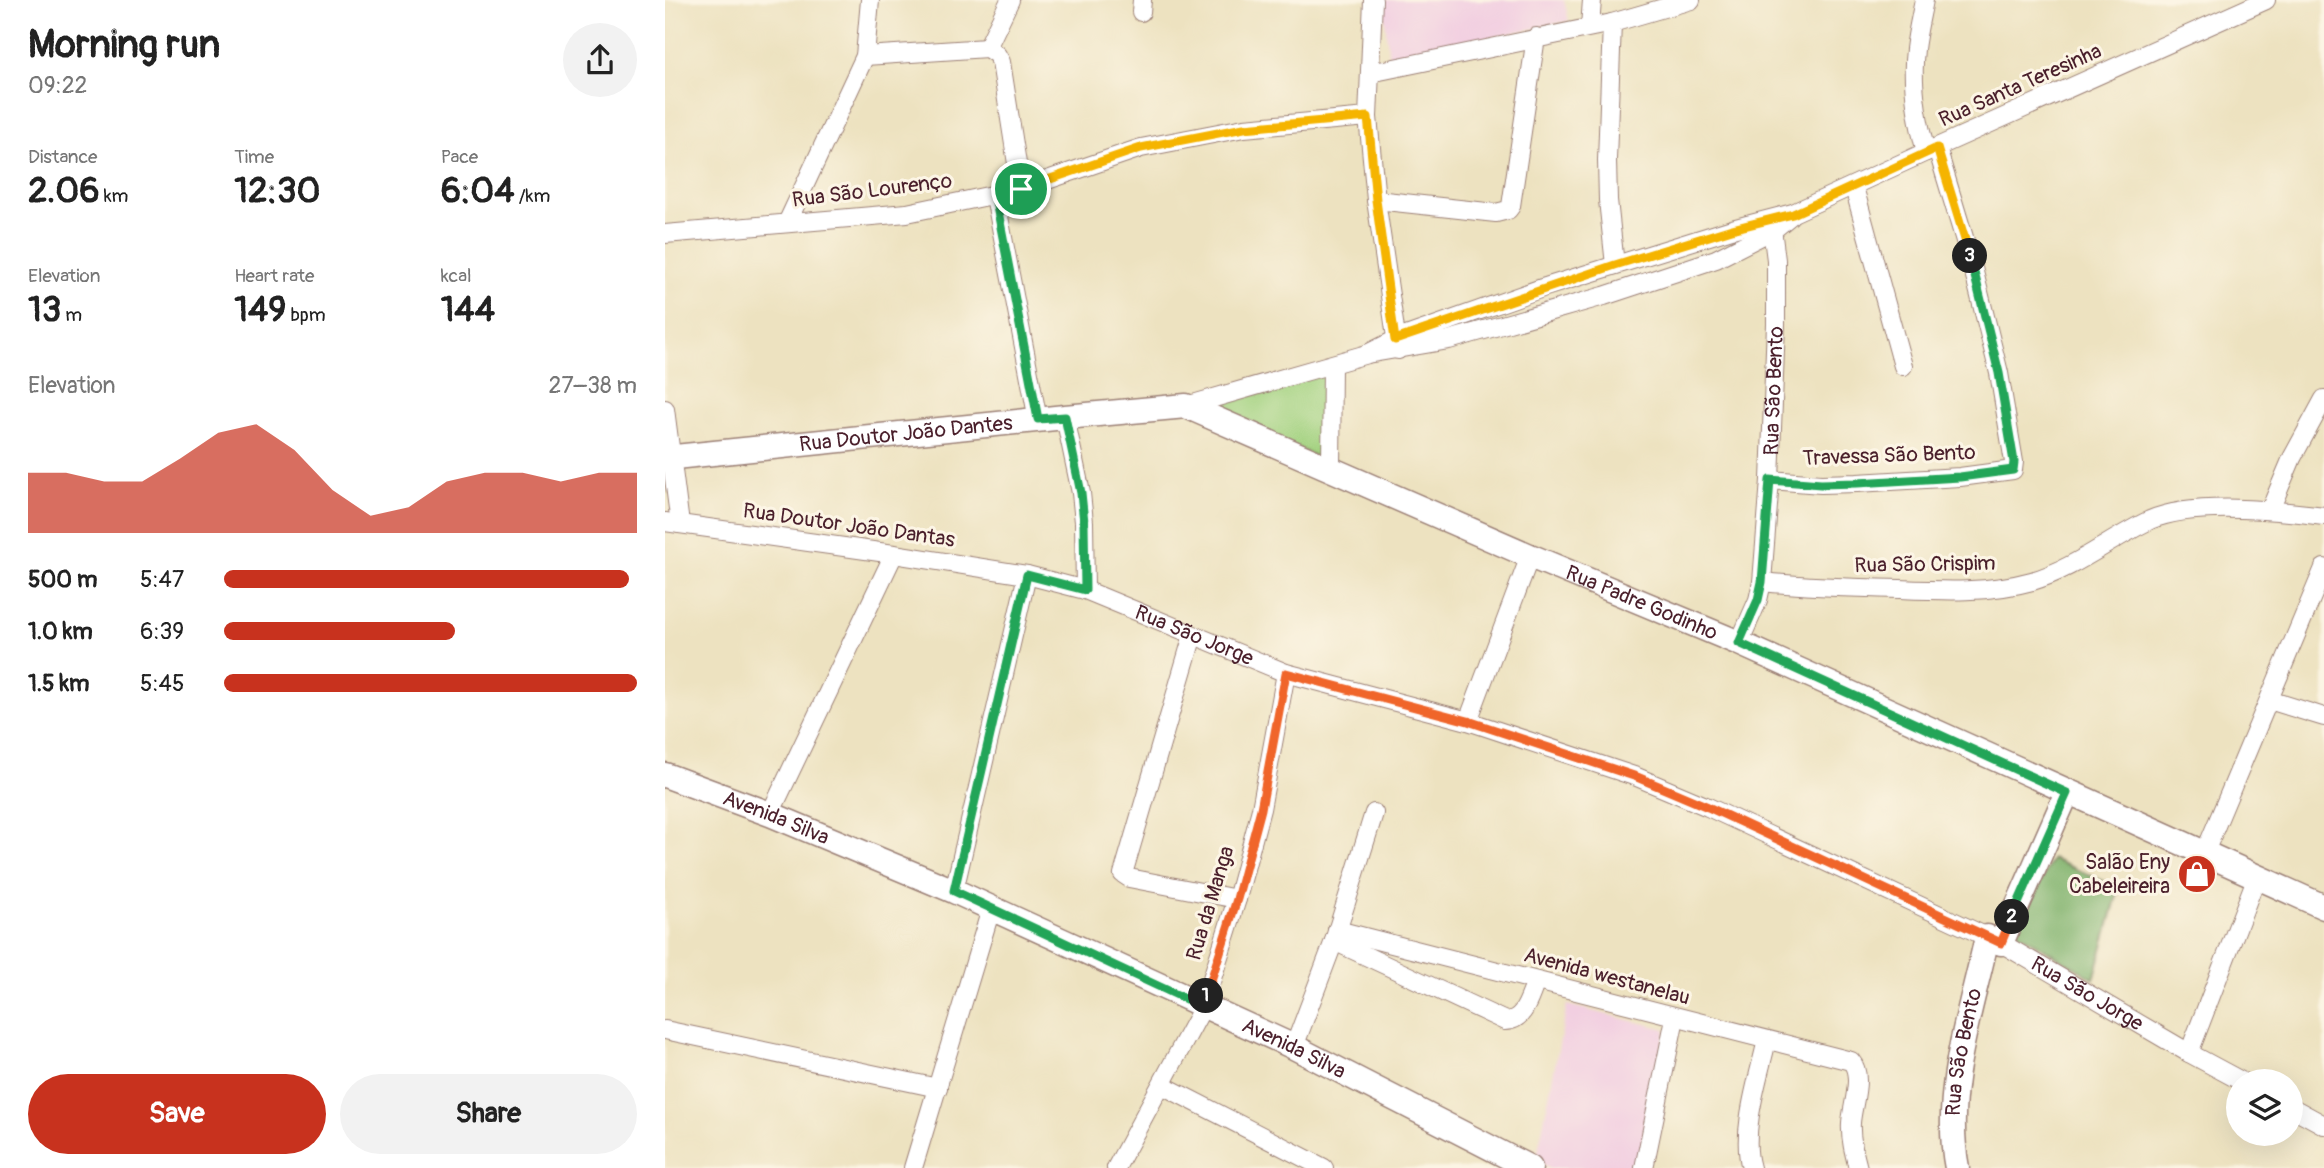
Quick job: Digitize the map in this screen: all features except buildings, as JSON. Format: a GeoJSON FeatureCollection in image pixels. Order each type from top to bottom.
{"type":"FeatureCollection","features":[{"type":"Feature","properties":{"kind":"street"},"geometry":{"type":"LineString","coordinates":[[787,223],[865,57],[870,0]]}},
{"type":"Feature","properties":{"kind":"street"},"geometry":{"type":"LineString","coordinates":[[987,48],[1010,0]]}},
{"type":"Feature","properties":{"kind":"street"},"geometry":{"type":"LineString","coordinates":[[1373,0],[1368,117],[1376,200],[1397,345]]}},
{"type":"Feature","properties":{"kind":"street"},"geometry":{"type":"LineString","coordinates":[[1590,27],[1592,0]]}},
{"type":"Feature","properties":{"kind":"street"},"geometry":{"type":"LineString","coordinates":[[1370,73],[1612,23],[1691,0]]}},
{"type":"Feature","properties":{"kind":"street"},"geometry":{"type":"LineString","coordinates":[[1924,0],[1915,49],[1916,100],[1931,150]]}},
{"type":"Feature","properties":{"kind":"street","name":"Rua Santa Teresinha"},"geometry":{"type":"LineString","coordinates":[[1187,406],[1397,345],[1615,265],[1772,224],[2266,0]]}},
{"type":"Feature","properties":{"kind":"street"},"geometry":{"type":"LineString","coordinates":[[1612,23],[1607,159],[1615,265]]}},
{"type":"Feature","properties":{"kind":"street"},"geometry":{"type":"LineString","coordinates":[[1376,200],[1496,213],[1508,210],[1511,206],[1536,37]]}},
{"type":"Feature","properties":{"kind":"street"},"geometry":{"type":"LineString","coordinates":[[865,57],[987,48],[997,55],[1001,62],[1021,189]]}},
{"type":"Feature","properties":{"kind":"street","name":"Rua São Lourenço"},"geometry":{"type":"LineString","coordinates":[[665,234],[907,213],[1021,189],[1141,148],[1244,128],[1368,117]]}},
{"type":"Feature","properties":{"kind":"street","name":"Travessa São Bento"},"geometry":{"type":"LineString","coordinates":[[1770,480],[1821,484],[1857,483],[1960,477],[2013,470],[2014,462],[1999,373],[1972,264],[1931,150]]}},
{"type":"Feature","properties":{"kind":"street"},"geometry":{"type":"LineString","coordinates":[[1854,187],[1903,366]]}},
{"type":"Feature","properties":{"kind":"street"},"geometry":{"type":"LineString","coordinates":[[995,196],[1038,419]]}},
{"type":"Feature","properties":{"kind":"street","name":"Rua Santa Teresinha"},"geometry":{"type":"LineString","coordinates":[[1397,345],[1511,324],[1704,263],[1740,249],[1772,224]]}},
{"type":"Feature","properties":{"kind":"street","name":"Rua São Bento"},"geometry":{"type":"LineString","coordinates":[[1739,643],[1758,600],[1762,582],[1770,480],[1776,324],[1772,224]]}},
{"type":"Feature","properties":{"kind":"street"},"geometry":{"type":"LineString","coordinates":[[1331,468],[1332,365]]}},
{"type":"Feature","properties":{"kind":"street"},"geometry":{"type":"LineString","coordinates":[[2270,509],[2292,458],[2324,399]]}},
{"type":"Feature","properties":{"kind":"street","name":"Rua Doutor João Dantes"},"geometry":{"type":"LineString","coordinates":[[668,458],[1187,406]]}},
{"type":"Feature","properties":{"kind":"street","name":"Rua Padre Godinho"},"geometry":{"type":"LineString","coordinates":[[1187,406],[1530,556],[1739,643],[2324,907]]}},
{"type":"Feature","properties":{"kind":"street"},"geometry":{"type":"LineString","coordinates":[[665,409],[673,523]]}},
{"type":"Feature","properties":{"kind":"street"},"geometry":{"type":"LineString","coordinates":[[1065,417],[1081,493],[1085,590]]}},
{"type":"Feature","properties":{"kind":"street","name":"Rua São Crispim"},"geometry":{"type":"LineString","coordinates":[[1762,582],[1809,587],[1966,591],[2033,581],[2060,570],[2161,517],[2195,511],[2270,509],[2324,516]]}},
{"type":"Feature","properties":{"kind":"street","name":"Rua Doutor João Dantas"},"geometry":{"type":"LineString","coordinates":[[673,523],[1027,575]]}},
{"type":"Feature","properties":{"kind":"street"},"geometry":{"type":"LineString","coordinates":[[770,814],[894,554]]}},
{"type":"Feature","properties":{"kind":"street"},"geometry":{"type":"LineString","coordinates":[[1468,721],[1530,556]]}},
{"type":"Feature","properties":{"kind":"street"},"geometry":{"type":"LineString","coordinates":[[2205,852],[2324,568]]}},
{"type":"Feature","properties":{"kind":"street"},"geometry":{"type":"LineString","coordinates":[[954,891],[1027,575]]}},
{"type":"Feature","properties":{"kind":"street","name":"Rua São Jorge"},"geometry":{"type":"LineString","coordinates":[[1027,575],[1085,590],[1286,673],[1468,721],[1637,777],[1708,807],[1994,940],[2226,1073]]}},
{"type":"Feature","properties":{"kind":"street"},"geometry":{"type":"LineString","coordinates":[[1193,635],[1123,874],[1129,878],[1237,899]]}},
{"type":"Feature","properties":{"kind":"street","name":"Rua da Manga"},"geometry":{"type":"LineString","coordinates":[[1119,1167],[1203,1007],[1237,899],[1261,809],[1286,673]]}},
{"type":"Feature","properties":{"kind":"street"},"geometry":{"type":"LineString","coordinates":[[2269,700],[2324,718]]}},
{"type":"Feature","properties":{"kind":"street","name":"Avenida Silva"},"geometry":{"type":"LineString","coordinates":[[665,775],[770,814],[954,891],[1294,1047],[1530,1168]]}},
{"type":"Feature","properties":{"kind":"street","name":"Rua São Bento"},"geometry":{"type":"LineString","coordinates":[[1957,1168],[1952,1122],[1955,1082],[1994,940],[2067,793]]}},
{"type":"Feature","properties":{"kind":"street"},"geometry":{"type":"LineString","coordinates":[[1294,1047],[1336,935],[1374,813]]}},
{"type":"Feature","properties":{"kind":"street"},"geometry":{"type":"LineString","coordinates":[[2189,1053],[2257,876]]}},
{"type":"Feature","properties":{"kind":"street"},"geometry":{"type":"LineString","coordinates":[[913,1168],[991,909]]}},
{"type":"Feature","properties":{"kind":"street"},"geometry":{"type":"LineString","coordinates":[[1336,935],[1505,1021],[1517,1018],[1523,1013],[1536,982]]}},
{"type":"Feature","properties":{"kind":"street","name":"Avenida westanelau"},"geometry":{"type":"LineString","coordinates":[[1336,935],[1536,982],[1851,1062],[1857,1074],[1851,1124],[1858,1168]]}},
{"type":"Feature","properties":{"kind":"street"},"geometry":{"type":"LineString","coordinates":[[1644,1168],[1675,1018]]}},
{"type":"Feature","properties":{"kind":"street"},"geometry":{"type":"LineString","coordinates":[[665,1030],[938,1088]]}},
{"type":"Feature","properties":{"kind":"street"},"geometry":{"type":"LineString","coordinates":[[1751,1168],[1748,1129],[1767,1040]]}},
{"type":"Feature","properties":{"kind":"street"},"geometry":{"type":"LineString","coordinates":[[1162,1085],[1324,1168]]}},
{"type":"Feature","properties":{"kind":"street"},"geometry":{"type":"LineString","coordinates":[[2303,1114],[2324,1125]]}},
{"type":"Feature","properties":{"kind":"shaded area"},"geometry":{"type":"Polygon","coordinates":[[[1383,0],[1564,0],[1569,21],[1389,59],[1383,0]]]}},
{"type":"Feature","properties":{"kind":"shaded area"},"geometry":{"type":"Polygon","coordinates":[[[1567,1005],[1666,1029],[1638,1168],[1551,1168],[1536,1161],[1567,1005]]]}},
{"type":"Feature","properties":{"kind":"green space"},"geometry":{"type":"Polygon","coordinates":[[[1326,371],[1326,461],[1203,407],[1326,371]]]}},
{"type":"Feature","properties":{"kind":"green space"},"geometry":{"type":"Polygon","coordinates":[[[2052,859],[2119,888],[2094,979],[2017,932],[2052,859]]]}},
{"type":"Feature","properties":{"kind":"place","name":"Salão Eny Cabeleireira"},"geometry":{"type":"Point","coordinates":[2197,874]}},
{"type":"Feature","properties":{"kind":"route"},"geometry":{"type":"LineString","coordinates":[[1368,117],[1395,340],[1542,288],[1732,229],[1793,214],[1937,148],[1972,264],[1999,373],[2014,462],[2013,470],[1960,477],[1857,483],[1821,484],[1770,480],[1762,582],[1758,600],[1739,643],[2067,793],[2001,943],[1708,807],[1637,777],[1468,721],[1286,673],[1261,809],[1237,899],[1203,1007],[954,891],[1027,575],[1085,590],[1081,493],[1065,417],[1038,419],[995,196],[1021,189],[1141,148],[1244,128],[1368,117]]}}]}
